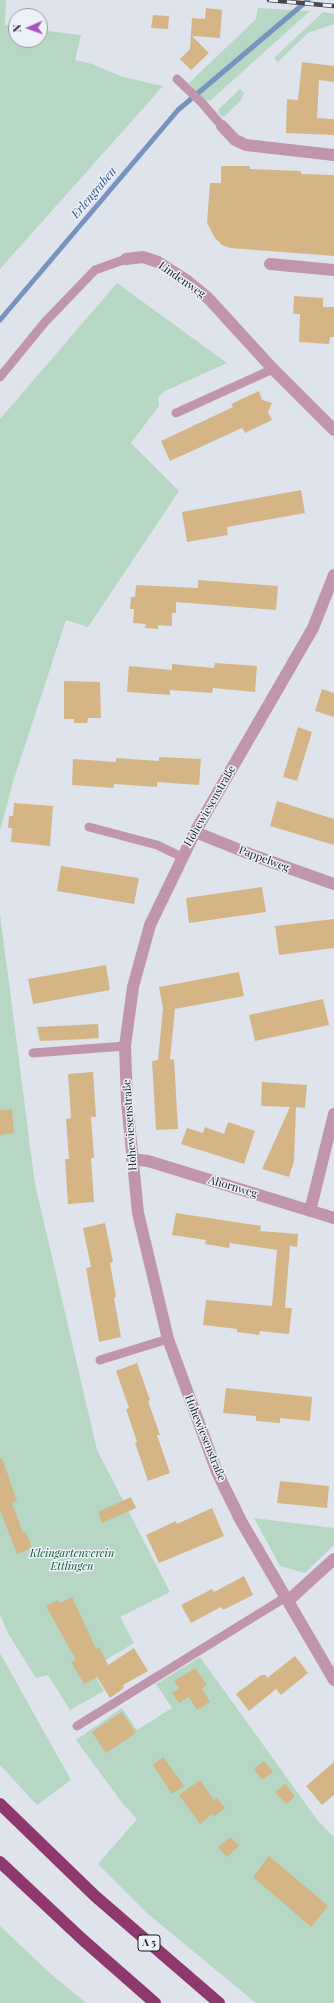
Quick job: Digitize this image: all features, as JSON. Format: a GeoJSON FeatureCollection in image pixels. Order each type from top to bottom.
{"type":"FeatureCollection","features":[{"type":"Feature","properties":{"kind":"highway","name":"A 5"},"geometry":{"type":"LineString","coordinates":[[0,1804],[95,1896],[219,2003]]}},
{"type":"Feature","properties":{"kind":"highway"},"geometry":{"type":"LineString","coordinates":[[0,1862],[82,1939],[155,2003]]}},
{"type":"Feature","properties":{"kind":"street"},"geometry":{"type":"LineString","coordinates":[[222,126],[235,140],[246,145],[334,155]]}},
{"type":"Feature","properties":{"kind":"street","name":"Lindenweg"},"geometry":{"type":"LineString","coordinates":[[126,259],[143,257],[158,262],[186,280],[208,298],[273,369],[334,430]]}},
{"type":"Feature","properties":{"kind":"street"},"geometry":{"type":"LineString","coordinates":[[270,264],[334,270]]}},
{"type":"Feature","properties":{"kind":"street","name":"Hohewiesenstraße"},"geometry":{"type":"LineString","coordinates":[[334,574],[313,628],[195,832],[150,925],[132,987],[126,1046],[127,1102],[138,1214],[168,1339],[217,1472],[241,1521],[334,1680]]}},
{"type":"Feature","properties":{"kind":"street","name":"Pappelweg"},"geometry":{"type":"LineString","coordinates":[[195,832],[255,856],[334,884]]}},
{"type":"Feature","properties":{"kind":"street"},"geometry":{"type":"LineString","coordinates":[[310,1211],[334,1114]]}},
{"type":"Feature","properties":{"kind":"street","name":"Ahornweg"},"geometry":{"type":"LineString","coordinates":[[132,1159],[148,1161],[334,1218]]}},
{"type":"Feature","properties":{"kind":"street"},"geometry":{"type":"LineString","coordinates":[[287,1599],[334,1559]]}},
{"type":"Feature","properties":{"kind":"lane"},"geometry":{"type":"LineString","coordinates":[[180,82],[202,103],[222,126]]}},
{"type":"Feature","properties":{"kind":"lane","name":"Lindenweg"},"geometry":{"type":"LineString","coordinates":[[0,377],[45,322],[95,270],[126,259]]}},
{"type":"Feature","properties":{"kind":"lane"},"geometry":{"type":"LineString","coordinates":[[176,412],[273,369]]}},
{"type":"Feature","properties":{"kind":"lane"},"geometry":{"type":"LineString","coordinates":[[89,827],[157,845],[182,857]]}},
{"type":"Feature","properties":{"kind":"lane"},"geometry":{"type":"LineString","coordinates":[[33,1053],[126,1046]]}},
{"type":"Feature","properties":{"kind":"lane"},"geometry":{"type":"LineString","coordinates":[[100,1360],[168,1339]]}},
{"type":"Feature","properties":{"kind":"lane"},"geometry":{"type":"LineString","coordinates":[[77,1726],[287,1599]]}},
{"type":"Feature","properties":{"kind":"green space"},"geometry":{"type":"Polygon","coordinates":[[[0,0],[6,0],[5,25],[8,26],[8,48],[48,48],[48,31],[81,35],[75,60],[92,64],[123,77],[163,86],[0,269],[0,0]]]}},
{"type":"Feature","properties":{"kind":"green space"},"geometry":{"type":"Polygon","coordinates":[[[258,8],[310,11],[211,100],[205,101],[189,83],[256,19],[258,8]]]}},
{"type":"Feature","properties":{"kind":"green space"},"geometry":{"type":"Polygon","coordinates":[[[323,12],[334,14],[334,24],[308,33],[278,62],[276,61],[274,58],[323,12]]]}},
{"type":"Feature","properties":{"kind":"green space"},"geometry":{"type":"Polygon","coordinates":[[[240,89],[244,93],[241,100],[224,117],[219,114],[218,110],[240,89]]]}},
{"type":"Feature","properties":{"kind":"green space"},"geometry":{"type":"Polygon","coordinates":[[[117,283],[227,363],[163,392],[158,398],[159,406],[131,443],[179,491],[88,627],[66,620],[13,782],[0,831],[0,419],[117,283]]]}},
{"type":"Feature","properties":{"kind":"green space","name":"Kleingartenverein Ettlingen"},"geometry":{"type":"Polygon","coordinates":[[[0,914],[35,1184],[97,1450],[170,1592],[120,1617],[134,1643],[91,1669],[104,1691],[70,1710],[48,1675],[36,1678],[9,1635],[0,1615],[0,914]]]}},
{"type":"Feature","properties":{"kind":"green space"},"geometry":{"type":"Polygon","coordinates":[[[254,1518],[334,1528],[334,1545],[305,1573],[280,1566],[254,1518]]]}},
{"type":"Feature","properties":{"kind":"green space"},"geometry":{"type":"Polygon","coordinates":[[[0,1653],[71,1780],[37,1805],[0,1765],[0,1653]]]}},
{"type":"Feature","properties":{"kind":"green space"},"geometry":{"type":"Polygon","coordinates":[[[200,1657],[318,1821],[334,1837],[334,2003],[256,2003],[148,1914],[98,1864],[137,1819],[123,1804],[76,1740],[122,1708],[137,1730],[172,1708],[156,1684],[200,1657]]]}},
{"type":"Feature","properties":{"kind":"green space"},"geometry":{"type":"Polygon","coordinates":[[[0,1926],[51,1974],[86,2003],[0,2003],[0,1926]]]}},
{"type":"Feature","properties":{"kind":"building"},"geometry":{"type":"Polygon","coordinates":[[[206,8],[222,10],[220,38],[192,36],[209,53],[191,70],[180,59],[190,49],[192,18],[205,19],[206,8]]]}},
{"type":"Feature","properties":{"kind":"building"},"geometry":{"type":"Polygon","coordinates":[[[153,15],[169,16],[168,29],[151,28],[153,15]]]}},
{"type":"Feature","properties":{"kind":"building"},"geometry":{"type":"Polygon","coordinates":[[[302,62],[334,66],[334,82],[319,80],[317,118],[334,119],[334,135],[286,133],[287,99],[298,100],[302,62]]]}},
{"type":"Feature","properties":{"kind":"building"},"geometry":{"type":"Polygon","coordinates":[[[221,166],[250,166],[250,169],[301,171],[301,174],[334,175],[334,256],[230,248],[222,245],[215,238],[207,223],[210,183],[221,183],[221,166]]]}},
{"type":"Feature","properties":{"kind":"building"},"geometry":{"type":"Polygon","coordinates":[[[294,296],[323,298],[323,307],[334,307],[334,337],[330,337],[329,344],[299,342],[300,314],[293,314],[294,296]]]}},
{"type":"Feature","properties":{"kind":"building"},"geometry":{"type":"Polygon","coordinates":[[[259,391],[262,400],[272,403],[268,412],[272,420],[245,433],[242,428],[170,461],[161,441],[233,407],[231,404],[259,391]]]}},
{"type":"Feature","properties":{"kind":"building"},"geometry":{"type":"Polygon","coordinates":[[[301,490],[305,513],[227,527],[228,535],[187,542],[182,512],[301,490]]]}},
{"type":"Feature","properties":{"kind":"building"},"geometry":{"type":"Polygon","coordinates":[[[198,580],[278,586],[276,610],[176,602],[176,613],[172,613],[172,626],[158,625],[158,629],[145,628],[146,624],[133,623],[134,609],[130,609],[131,597],[135,597],[136,585],[198,588],[198,580]]]}},
{"type":"Feature","properties":{"kind":"building"},"geometry":{"type":"Polygon","coordinates":[[[215,663],[257,666],[255,692],[213,688],[212,693],[170,690],[170,695],[127,692],[129,666],[172,670],[172,664],[214,668],[215,663]]]}},
{"type":"Feature","properties":{"kind":"building"},"geometry":{"type":"Polygon","coordinates":[[[64,681],[100,682],[101,718],[88,718],[87,723],[74,723],[74,719],[64,719],[64,681]]]}},
{"type":"Feature","properties":{"kind":"building"},"geometry":{"type":"Polygon","coordinates":[[[322,689],[334,693],[334,717],[315,711],[322,689]]]}},
{"type":"Feature","properties":{"kind":"building"},"geometry":{"type":"Polygon","coordinates":[[[298,727],[312,732],[297,781],[283,777],[298,727]]]}},
{"type":"Feature","properties":{"kind":"building"},"geometry":{"type":"Polygon","coordinates":[[[159,757],[201,759],[199,785],[157,782],[157,787],[114,784],[114,788],[72,785],[73,759],[116,762],[116,758],[159,761],[159,757]]]}},
{"type":"Feature","properties":{"kind":"building"},"geometry":{"type":"Polygon","coordinates":[[[277,801],[334,819],[334,845],[270,826],[277,801]]]}},
{"type":"Feature","properties":{"kind":"building"},"geometry":{"type":"Polygon","coordinates":[[[14,803],[53,806],[50,846],[11,842],[12,828],[8,828],[9,816],[13,816],[14,803]]]}},
{"type":"Feature","properties":{"kind":"building"},"geometry":{"type":"Polygon","coordinates":[[[61,866],[139,878],[134,904],[57,891],[61,866]]]}},
{"type":"Feature","properties":{"kind":"building"},"geometry":{"type":"Polygon","coordinates":[[[262,887],[266,912],[189,923],[186,898],[262,887]]]}},
{"type":"Feature","properties":{"kind":"building"},"geometry":{"type":"Polygon","coordinates":[[[334,919],[334,948],[279,955],[275,926],[334,919]]]}},
{"type":"Feature","properties":{"kind":"building"},"geometry":{"type":"Polygon","coordinates":[[[106,965],[110,990],[33,1004],[28,979],[106,965]]]}},
{"type":"Feature","properties":{"kind":"building"},"geometry":{"type":"Polygon","coordinates":[[[239,972],[244,996],[175,1009],[170,1060],[174,1059],[178,1129],[156,1130],[152,1061],[158,1060],[163,1008],[159,987],[239,972]]]}},
{"type":"Feature","properties":{"kind":"building"},"geometry":{"type":"Polygon","coordinates":[[[323,999],[329,1025],[255,1041],[249,1015],[323,999]]]}},
{"type":"Feature","properties":{"kind":"building"},"geometry":{"type":"Polygon","coordinates":[[[98,1024],[99,1038],[86,1039],[40,1041],[37,1027],[98,1024]]]}},
{"type":"Feature","properties":{"kind":"building"},"geometry":{"type":"Polygon","coordinates":[[[93,1072],[96,1117],[91,1117],[94,1158],[91,1158],[94,1202],[68,1204],[65,1159],[69,1159],[66,1119],[71,1118],[68,1074],[93,1072]]]}},
{"type":"Feature","properties":{"kind":"building"},"geometry":{"type":"Polygon","coordinates":[[[262,1082],[307,1085],[305,1108],[296,1107],[294,1161],[289,1177],[262,1169],[290,1107],[261,1106],[262,1082]]]}},
{"type":"Feature","properties":{"kind":"building"},"geometry":{"type":"Polygon","coordinates":[[[12,1109],[14,1133],[0,1135],[0,1110],[12,1109]]]}},
{"type":"Feature","properties":{"kind":"building"},"geometry":{"type":"Polygon","coordinates":[[[228,1122],[255,1131],[244,1164],[181,1144],[187,1128],[203,1133],[205,1127],[224,1134],[228,1122]]]}},
{"type":"Feature","properties":{"kind":"building"},"geometry":{"type":"Polygon","coordinates":[[[176,1213],[261,1226],[260,1231],[298,1234],[297,1247],[290,1246],[285,1308],[292,1308],[289,1334],[260,1331],[259,1335],[237,1332],[237,1329],[203,1325],[206,1300],[272,1306],[277,1250],[230,1243],[229,1248],[205,1244],[206,1240],[172,1235],[176,1213]]]}},
{"type":"Feature","properties":{"kind":"building"},"geometry":{"type":"Polygon","coordinates":[[[105,1223],[113,1262],[110,1263],[121,1337],[99,1342],[86,1268],[91,1267],[83,1228],[105,1223]]]}},
{"type":"Feature","properties":{"kind":"building"},"geometry":{"type":"Polygon","coordinates":[[[137,1363],[150,1400],[148,1401],[160,1435],[157,1435],[170,1473],[148,1481],[135,1443],[137,1442],[126,1409],[129,1408],[116,1371],[137,1363]]]}},
{"type":"Feature","properties":{"kind":"building"},"geometry":{"type":"Polygon","coordinates":[[[226,1388],[312,1397],[310,1421],[280,1418],[280,1423],[256,1421],[256,1416],[223,1413],[226,1388]]]}},
{"type":"Feature","properties":{"kind":"building"},"geometry":{"type":"Polygon","coordinates":[[[2,1458],[17,1501],[12,1503],[23,1533],[26,1532],[32,1548],[17,1554],[0,1510],[0,1459],[2,1458]]]}},
{"type":"Feature","properties":{"kind":"building"},"geometry":{"type":"Polygon","coordinates":[[[280,1481],[329,1486],[327,1508],[277,1503],[280,1481]]]}},
{"type":"Feature","properties":{"kind":"building"},"geometry":{"type":"Polygon","coordinates":[[[131,1497],[136,1508],[102,1523],[98,1512],[131,1497]]]}},
{"type":"Feature","properties":{"kind":"building"},"geometry":{"type":"Polygon","coordinates":[[[212,1508],[224,1536],[159,1563],[146,1535],[176,1521],[177,1524],[212,1508]]]}},
{"type":"Feature","properties":{"kind":"building"},"geometry":{"type":"Polygon","coordinates":[[[244,1576],[253,1595],[223,1610],[221,1607],[191,1623],[181,1605],[212,1589],[214,1592],[244,1576]]]}},
{"type":"Feature","properties":{"kind":"building"},"geometry":{"type":"Polygon","coordinates":[[[72,1597],[96,1649],[99,1647],[108,1665],[134,1648],[148,1671],[123,1685],[124,1688],[110,1698],[97,1677],[84,1684],[71,1662],[76,1660],[46,1606],[58,1600],[60,1603],[72,1597]]]}},
{"type":"Feature","properties":{"kind":"building"},"geometry":{"type":"Polygon","coordinates":[[[295,1656],[308,1673],[281,1695],[276,1689],[249,1711],[236,1694],[261,1675],[266,1675],[267,1678],[295,1656]]]}},
{"type":"Feature","properties":{"kind":"building"},"geometry":{"type":"Polygon","coordinates":[[[195,1668],[207,1685],[202,1688],[210,1702],[197,1710],[189,1697],[179,1703],[172,1693],[179,1688],[174,1681],[195,1668]]]}},
{"type":"Feature","properties":{"kind":"building"},"geometry":{"type":"Polygon","coordinates":[[[122,1712],[136,1733],[106,1753],[92,1732],[122,1712]]]}},
{"type":"Feature","properties":{"kind":"building"},"geometry":{"type":"Polygon","coordinates":[[[163,1757],[184,1786],[172,1794],[153,1765],[163,1757]]]}},
{"type":"Feature","properties":{"kind":"building"},"geometry":{"type":"Polygon","coordinates":[[[264,1761],[273,1772],[262,1780],[254,1769],[264,1761]]]}},
{"type":"Feature","properties":{"kind":"building"},"geometry":{"type":"Polygon","coordinates":[[[334,1762],[334,1795],[322,1805],[306,1786],[334,1762]]]}},
{"type":"Feature","properties":{"kind":"building"},"geometry":{"type":"Polygon","coordinates":[[[200,1780],[214,1800],[217,1798],[225,1808],[214,1816],[212,1814],[200,1824],[179,1795],[200,1780]]]}},
{"type":"Feature","properties":{"kind":"building"},"geometry":{"type":"Polygon","coordinates":[[[285,1784],[295,1796],[286,1804],[275,1792],[285,1784]]]}},
{"type":"Feature","properties":{"kind":"building"},"geometry":{"type":"Polygon","coordinates":[[[230,1837],[239,1846],[227,1857],[218,1847],[230,1837]]]}},
{"type":"Feature","properties":{"kind":"building"},"geometry":{"type":"Polygon","coordinates":[[[269,1856],[328,1906],[311,1927],[253,1877],[269,1856]]]}},
{"type":"Feature","properties":{"kind":"waterway","name":"Erlengraben"},"geometry":{"type":"LineString","coordinates":[[0,320],[178,110],[308,0]]}},
{"type":"Feature","properties":{"kind":"railway"},"geometry":{"type":"LineString","coordinates":[[269,0],[334,6]]}}]}
